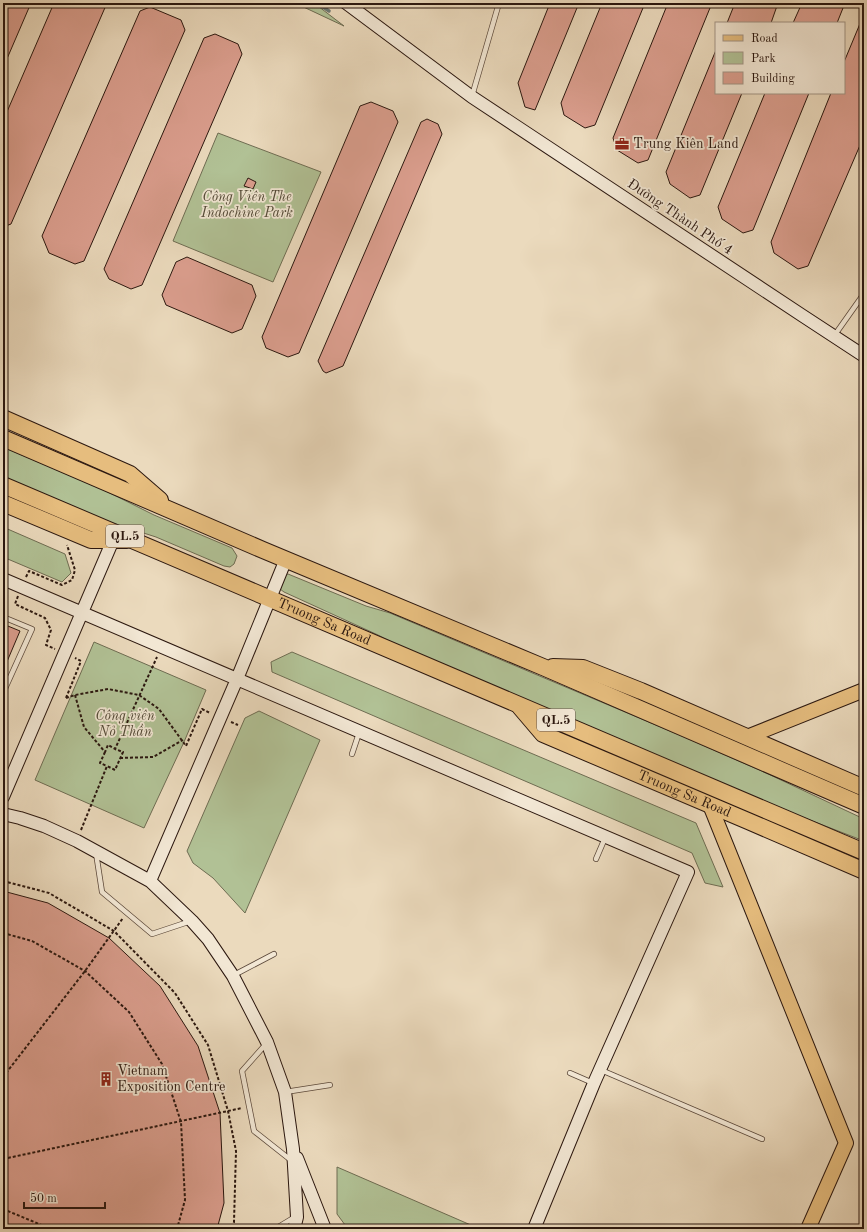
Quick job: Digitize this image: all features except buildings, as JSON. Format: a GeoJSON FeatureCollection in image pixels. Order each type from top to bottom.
{"type":"FeatureCollection","features":[{"type":"Feature","properties":{"kind":"highway"},"geometry":{"type":"LineString","coordinates":[[3,418],[130,474],[170,509]]}},
{"type":"Feature","properties":{"kind":"highway"},"geometry":{"type":"LineString","coordinates":[[3,438],[263,550],[286,558],[543,667],[864,806]]}},
{"type":"Feature","properties":{"kind":"highway"},"geometry":{"type":"LineString","coordinates":[[68,466],[75,450]]}},
{"type":"Feature","properties":{"kind":"highway","name":"Truong Sa Road"},"geometry":{"type":"LineString","coordinates":[[3,484],[864,852]]}},
{"type":"Feature","properties":{"kind":"highway"},"geometry":{"type":"LineString","coordinates":[[34,516],[41,500]]}},
{"type":"Feature","properties":{"kind":"highway","name":"Truong Sa Road"},"geometry":{"type":"LineString","coordinates":[[3,503],[91,540],[132,539]]}},
{"type":"Feature","properties":{"kind":"highway"},"geometry":{"type":"LineString","coordinates":[[543,667],[583,668],[641,691],[864,788]]}},
{"type":"Feature","properties":{"kind":"highway","name":"Truong Sa Road"},"geometry":{"type":"LineString","coordinates":[[516,703],[543,734],[748,820],[864,871]]}},
{"type":"Feature","properties":{"kind":"main road"},"geometry":{"type":"LineString","coordinates":[[747,737],[864,690]]}},
{"type":"Feature","properties":{"kind":"main road"},"geometry":{"type":"LineString","coordinates":[[710,805],[846,1143],[808,1229]]}},
{"type":"Feature","properties":{"kind":"street","name":"Đường Thành Phố 4"},"geometry":{"type":"LineString","coordinates":[[346,3],[476,99],[864,356]]}},
{"type":"Feature","properties":{"kind":"street"},"geometry":{"type":"LineString","coordinates":[[3,797],[113,540]]}},
{"type":"Feature","properties":{"kind":"street"},"geometry":{"type":"LineString","coordinates":[[150,880],[237,679],[286,558]]}},
{"type":"Feature","properties":{"kind":"street"},"geometry":{"type":"LineString","coordinates":[[3,579],[688,872],[594,1083],[534,1229]]}},
{"type":"Feature","properties":{"kind":"street"},"geometry":{"type":"LineString","coordinates":[[3,814],[44,826],[77,841],[150,880],[192,921],[208,939],[233,976],[267,1042],[285,1092],[294,1163],[297,1217],[294,1229]]}},
{"type":"Feature","properties":{"kind":"street"},"geometry":{"type":"LineString","coordinates":[[293,1149],[325,1229]]}},
{"type":"Feature","properties":{"kind":"lane"},"geometry":{"type":"LineString","coordinates":[[476,99],[499,3]]}},
{"type":"Feature","properties":{"kind":"lane"},"geometry":{"type":"LineString","coordinates":[[834,336],[863,296],[864,283]]}},
{"type":"Feature","properties":{"kind":"lane"},"geometry":{"type":"LineString","coordinates":[[3,617],[32,629],[3,694]]}},
{"type":"Feature","properties":{"kind":"lane"},"geometry":{"type":"LineString","coordinates":[[352,754],[360,732]]}},
{"type":"Feature","properties":{"kind":"lane"},"geometry":{"type":"LineString","coordinates":[[596,858],[606,837]]}},
{"type":"Feature","properties":{"kind":"lane"},"geometry":{"type":"LineString","coordinates":[[96,851],[102,892],[152,934],[192,921]]}},
{"type":"Feature","properties":{"kind":"lane"},"geometry":{"type":"LineString","coordinates":[[233,976],[274,954]]}},
{"type":"Feature","properties":{"kind":"lane"},"geometry":{"type":"LineString","coordinates":[[267,1042],[242,1071],[254,1131],[294,1163]]}},
{"type":"Feature","properties":{"kind":"lane"},"geometry":{"type":"LineString","coordinates":[[601,1070],[762,1139]]}},
{"type":"Feature","properties":{"kind":"lane"},"geometry":{"type":"LineString","coordinates":[[570,1073],[594,1083]]}},
{"type":"Feature","properties":{"kind":"lane"},"geometry":{"type":"LineString","coordinates":[[285,1092],[330,1084]]}},
{"type":"Feature","properties":{"kind":"lane"},"geometry":{"type":"LineString","coordinates":[[275,1229],[297,1217]]}},
{"type":"Feature","properties":{"kind":"path"},"geometry":{"type":"LineString","coordinates":[[115,749],[161,647]]}},
{"type":"Feature","properties":{"kind":"path"},"geometry":{"type":"LineString","coordinates":[[66,698],[75,695],[108,690],[140,695],[160,709],[186,746],[202,710],[238,726]]}},
{"type":"Feature","properties":{"kind":"path"},"geometry":{"type":"LineString","coordinates":[[75,695],[84,727],[105,752]]}},
{"type":"Feature","properties":{"kind":"path"},"geometry":{"type":"LineString","coordinates":[[120,758],[153,758],[183,740]]}},
{"type":"Feature","properties":{"kind":"path"},"geometry":{"type":"LineString","coordinates":[[108,745],[123,752],[115,770],[100,763],[105,752],[108,745]]}},
{"type":"Feature","properties":{"kind":"path"},"geometry":{"type":"LineString","coordinates":[[77,841],[108,766]]}},
{"type":"Feature","properties":{"kind":"path"},"geometry":{"type":"LineString","coordinates":[[3,881],[49,893],[114,931],[176,993],[208,1045],[228,1111],[236,1151],[234,1222],[231,1229]]}},
{"type":"Feature","properties":{"kind":"path"},"geometry":{"type":"LineString","coordinates":[[3,1077],[85,970],[126,913]]}},
{"type":"Feature","properties":{"kind":"path"},"geometry":{"type":"LineString","coordinates":[[3,933],[32,941],[85,970],[129,1012],[162,1064],[182,1122],[185,1200],[177,1229]]}},
{"type":"Feature","properties":{"kind":"path"},"geometry":{"type":"LineString","coordinates":[[3,1160],[249,1107]]}},
{"type":"Feature","properties":{"kind":"path"},"geometry":{"type":"LineString","coordinates":[[3,1174],[3,1186]]}},
{"type":"Feature","properties":{"kind":"path"},"geometry":{"type":"LineString","coordinates":[[3,1209],[51,1229]]}},
{"type":"Feature","properties":{"kind":"green space"},"geometry":{"type":"Polygon","coordinates":[[[295,3],[314,3],[344,26],[295,3]]]}},
{"type":"Feature","properties":{"kind":"green space","name":"Công Viên The Indochine Park"},"geometry":{"type":"Polygon","coordinates":[[[218,133],[321,172],[273,282],[173,241],[218,133]]]}},
{"type":"Feature","properties":{"kind":"green space"},"geometry":{"type":"Polygon","coordinates":[[[3,447],[102,489],[154,515],[232,548],[237,556],[234,564],[230,567],[224,566],[156,537],[103,520],[3,477],[3,447]]]}},
{"type":"Feature","properties":{"kind":"green space"},"geometry":{"type":"Polygon","coordinates":[[[3,527],[65,554],[71,573],[62,582],[3,557],[3,527]]]}},
{"type":"Feature","properties":{"kind":"green space"},"geometry":{"type":"Polygon","coordinates":[[[288,574],[366,606],[390,613],[764,772],[864,819],[864,841],[802,817],[409,651],[378,635],[284,592],[280,589],[284,575],[288,574]]]}},
{"type":"Feature","properties":{"kind":"green space","name":"Công viên Nỏ Thần"},"geometry":{"type":"Polygon","coordinates":[[[94,642],[206,690],[184,742],[144,828],[35,780],[94,642]]]}},
{"type":"Feature","properties":{"kind":"green space"},"geometry":{"type":"Polygon","coordinates":[[[292,652],[696,823],[723,887],[705,883],[692,853],[272,672],[271,662],[292,652]]]}},
{"type":"Feature","properties":{"kind":"green space"},"geometry":{"type":"Polygon","coordinates":[[[259,711],[320,740],[245,913],[213,878],[193,863],[187,851],[245,718],[259,711]]]}},
{"type":"Feature","properties":{"kind":"green space"},"geometry":{"type":"Polygon","coordinates":[[[337,1167],[480,1229],[348,1229],[337,1214],[337,1167]]]}},
{"type":"Feature","properties":{"kind":"waterway"},"geometry":{"type":"LineString","coordinates":[[317,3],[329,11]]}},
{"type":"Feature","properties":{"kind":"place","name":"Trung Kiên Land"},"geometry":{"type":"Point","coordinates":[622,144]}},
{"type":"Feature","properties":{"kind":"place","name":"Vietnam Exposition Centre"},"geometry":{"type":"Point","coordinates":[106,1079]}}]}
